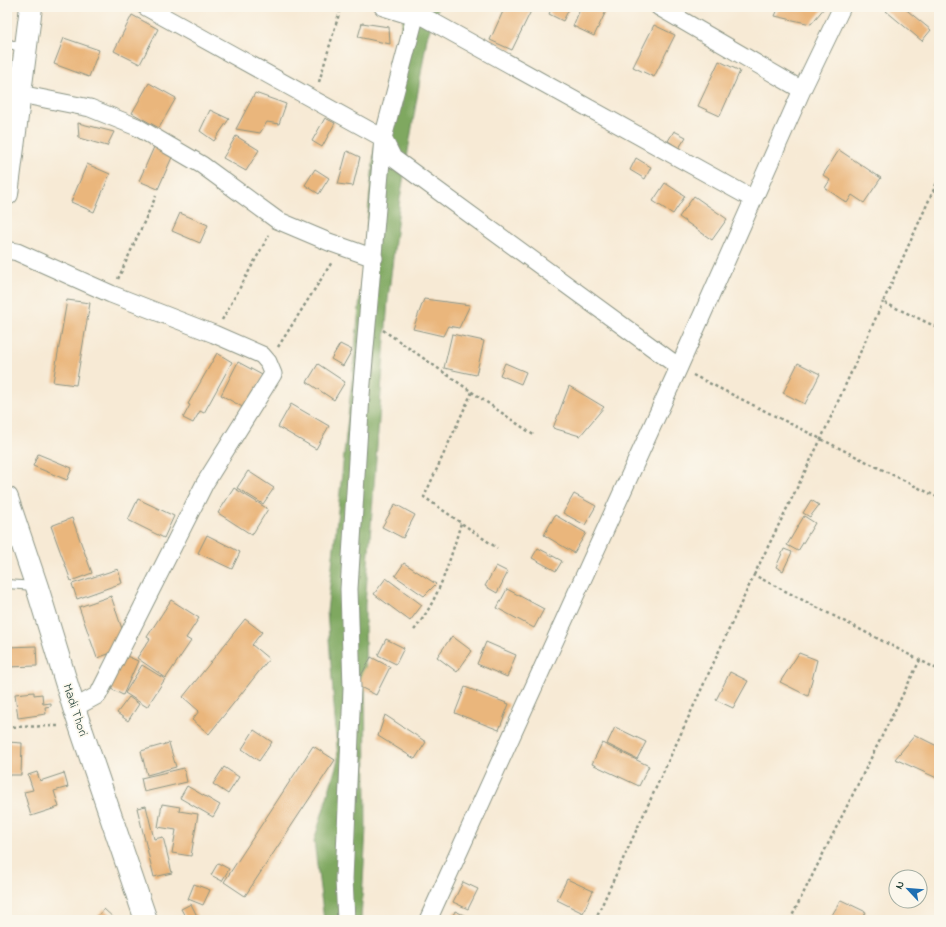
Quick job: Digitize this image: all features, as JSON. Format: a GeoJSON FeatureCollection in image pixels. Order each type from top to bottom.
{"type":"FeatureCollection","features":[{"type":"Feature","properties":{"kind":"main road"},"geometry":{"type":"LineString","coordinates":[[7,194],[20,94],[16,46],[31,7]]}},
{"type":"Feature","properties":{"kind":"main road","name":"Madi Thori"},"geometry":{"type":"LineString","coordinates":[[7,498],[37,587],[77,716],[146,920]]}},
{"type":"Feature","properties":{"kind":"street"},"geometry":{"type":"LineString","coordinates":[[146,7],[383,138],[393,158],[679,367]]}},
{"type":"Feature","properties":{"kind":"street"},"geometry":{"type":"LineString","coordinates":[[383,7],[417,12],[753,199]]}},
{"type":"Feature","properties":{"kind":"street"},"geometry":{"type":"LineString","coordinates":[[659,7],[802,90]]}},
{"type":"Feature","properties":{"kind":"street"},"geometry":{"type":"LineString","coordinates":[[428,920],[679,367],[802,90],[842,7]]}},
{"type":"Feature","properties":{"kind":"street"},"geometry":{"type":"LineString","coordinates":[[346,920],[344,879],[352,688],[349,589],[361,395],[374,258],[383,138],[417,12]]}},
{"type":"Feature","properties":{"kind":"street"},"geometry":{"type":"LineString","coordinates":[[20,94],[90,108],[137,127],[202,165],[277,220],[374,258]]}},
{"type":"Feature","properties":{"kind":"street"},"geometry":{"type":"LineString","coordinates":[[7,250],[17,252],[111,294],[214,334],[262,355],[268,362],[273,374],[205,483],[98,695],[77,716]]}},
{"type":"Feature","properties":{"kind":"lane"},"geometry":{"type":"LineString","coordinates":[[7,584],[37,587]]}},
{"type":"Feature","properties":{"kind":"path"},"geometry":{"type":"LineString","coordinates":[[313,100],[341,7]]}},
{"type":"Feature","properties":{"kind":"path"},"geometry":{"type":"LineString","coordinates":[[595,920],[754,575],[821,439],[939,178]]}},
{"type":"Feature","properties":{"kind":"path"},"geometry":{"type":"LineString","coordinates":[[111,294],[156,196]]}},
{"type":"Feature","properties":{"kind":"path"},"geometry":{"type":"LineString","coordinates":[[214,334],[277,220]]}},
{"type":"Feature","properties":{"kind":"path"},"geometry":{"type":"LineString","coordinates":[[268,362],[342,246]]}},
{"type":"Feature","properties":{"kind":"path"},"geometry":{"type":"LineString","coordinates":[[884,302],[939,328]]}},
{"type":"Feature","properties":{"kind":"path"},"geometry":{"type":"LineString","coordinates":[[368,319],[535,436]]}},
{"type":"Feature","properties":{"kind":"path"},"geometry":{"type":"LineString","coordinates":[[679,367],[939,498]]}},
{"type":"Feature","properties":{"kind":"path"},"geometry":{"type":"LineString","coordinates":[[472,392],[424,497],[497,548]]}},
{"type":"Feature","properties":{"kind":"path"},"geometry":{"type":"LineString","coordinates":[[414,630],[425,617],[447,571],[461,523]]}},
{"type":"Feature","properties":{"kind":"path"},"geometry":{"type":"LineString","coordinates":[[754,575],[939,670]]}},
{"type":"Feature","properties":{"kind":"path"},"geometry":{"type":"LineString","coordinates":[[790,920],[920,660]]}},
{"type":"Feature","properties":{"kind":"path"},"geometry":{"type":"LineString","coordinates":[[7,728],[77,716]]}},
{"type":"Feature","properties":{"kind":"green space"},"geometry":{"type":"Polygon","coordinates":[[[406,7],[438,7],[427,38],[400,199],[388,300],[365,605],[366,828],[361,920],[324,920],[314,841],[338,760],[327,612],[352,380],[375,143],[406,7]]]}},
{"type":"Feature","properties":{"kind":"building"},"geometry":{"type":"Polygon","coordinates":[[[505,7],[522,7],[531,11],[512,50],[490,40],[505,7]]]}},
{"type":"Feature","properties":{"kind":"building"},"geometry":{"type":"Polygon","coordinates":[[[552,7],[570,7],[563,21],[549,14],[552,7]]]}},
{"type":"Feature","properties":{"kind":"building"},"geometry":{"type":"Polygon","coordinates":[[[581,7],[608,7],[594,36],[573,26],[581,7]]]}},
{"type":"Feature","properties":{"kind":"building"},"geometry":{"type":"Polygon","coordinates":[[[779,7],[825,7],[811,24],[775,16],[779,7]]]}},
{"type":"Feature","properties":{"kind":"building"},"geometry":{"type":"Polygon","coordinates":[[[890,7],[903,7],[931,30],[922,41],[886,11],[890,7]]]}},
{"type":"Feature","properties":{"kind":"building"},"geometry":{"type":"Polygon","coordinates":[[[132,15],[158,29],[140,64],[114,51],[132,15]]]}},
{"type":"Feature","properties":{"kind":"building"},"geometry":{"type":"Polygon","coordinates":[[[362,23],[389,27],[390,44],[358,37],[362,23]]]}},
{"type":"Feature","properties":{"kind":"building"},"geometry":{"type":"Polygon","coordinates":[[[654,25],[675,35],[654,77],[633,67],[654,25]]]}},
{"type":"Feature","properties":{"kind":"building"},"geometry":{"type":"Polygon","coordinates":[[[64,38],[99,50],[89,77],[54,64],[64,38]]]}},
{"type":"Feature","properties":{"kind":"building"},"geometry":{"type":"Polygon","coordinates":[[[719,61],[740,71],[720,116],[698,106],[719,61]]]}},
{"type":"Feature","properties":{"kind":"building"},"geometry":{"type":"Polygon","coordinates":[[[149,83],[176,98],[159,128],[132,113],[149,83]]]}},
{"type":"Feature","properties":{"kind":"building"},"geometry":{"type":"Polygon","coordinates":[[[255,93],[286,104],[279,124],[267,122],[260,133],[236,129],[255,93]]]}},
{"type":"Feature","properties":{"kind":"building"},"geometry":{"type":"Polygon","coordinates":[[[210,110],[229,119],[214,141],[200,131],[210,110]]]}},
{"type":"Feature","properties":{"kind":"building"},"geometry":{"type":"Polygon","coordinates":[[[325,118],[335,123],[322,147],[312,141],[325,118]]]}},
{"type":"Feature","properties":{"kind":"building"},"geometry":{"type":"Polygon","coordinates":[[[78,123],[114,132],[107,146],[79,138],[78,123]]]}},
{"type":"Feature","properties":{"kind":"building"},"geometry":{"type":"Polygon","coordinates":[[[674,131],[686,137],[679,148],[668,141],[674,131]]]}},
{"type":"Feature","properties":{"kind":"building"},"geometry":{"type":"Polygon","coordinates":[[[236,136],[259,150],[246,171],[223,158],[236,136]]]}},
{"type":"Feature","properties":{"kind":"building"},"geometry":{"type":"Polygon","coordinates":[[[154,147],[173,155],[158,189],[139,181],[154,147]]]}},
{"type":"Feature","properties":{"kind":"building"},"geometry":{"type":"Polygon","coordinates":[[[839,150],[881,178],[864,203],[852,195],[847,203],[825,188],[830,180],[823,175],[839,150]]]}},
{"type":"Feature","properties":{"kind":"building"},"geometry":{"type":"Polygon","coordinates":[[[347,151],[360,157],[353,186],[338,184],[347,151]]]}},
{"type":"Feature","properties":{"kind":"building"},"geometry":{"type":"Polygon","coordinates":[[[636,158],[651,167],[645,179],[630,170],[636,158]]]}},
{"type":"Feature","properties":{"kind":"building"},"geometry":{"type":"Polygon","coordinates":[[[87,164],[110,174],[94,212],[71,202],[87,164]]]}},
{"type":"Feature","properties":{"kind":"building"},"geometry":{"type":"Polygon","coordinates":[[[315,169],[329,178],[319,194],[305,185],[315,169]]]}},
{"type":"Feature","properties":{"kind":"building"},"geometry":{"type":"Polygon","coordinates":[[[665,183],[685,196],[673,214],[653,201],[665,183]]]}},
{"type":"Feature","properties":{"kind":"building"},"geometry":{"type":"Polygon","coordinates":[[[694,196],[727,219],[712,240],[679,217],[694,196]]]}},
{"type":"Feature","properties":{"kind":"building"},"geometry":{"type":"Polygon","coordinates":[[[180,213],[208,225],[200,243],[172,231],[180,213]]]}},
{"type":"Feature","properties":{"kind":"building"},"geometry":{"type":"Polygon","coordinates":[[[424,299],[470,305],[459,328],[448,326],[443,336],[413,329],[424,299]]]}},
{"type":"Feature","properties":{"kind":"building"},"geometry":{"type":"Polygon","coordinates":[[[67,300],[90,303],[76,385],[53,382],[67,300]]]}},
{"type":"Feature","properties":{"kind":"building"},"geometry":{"type":"Polygon","coordinates":[[[452,334],[484,341],[476,375],[444,368],[452,334]]]}},
{"type":"Feature","properties":{"kind":"building"},"geometry":{"type":"Polygon","coordinates":[[[340,344],[352,350],[343,366],[331,359],[340,344]]]}},
{"type":"Feature","properties":{"kind":"building"},"geometry":{"type":"Polygon","coordinates":[[[217,353],[232,362],[204,413],[200,411],[193,423],[183,418],[190,405],[188,404],[217,353]]]}},
{"type":"Feature","properties":{"kind":"building"},"geometry":{"type":"Polygon","coordinates":[[[238,362],[264,376],[246,409],[221,395],[238,362]]]}},
{"type":"Feature","properties":{"kind":"building"},"geometry":{"type":"Polygon","coordinates":[[[505,363],[526,372],[521,384],[500,375],[505,363]]]}},
{"type":"Feature","properties":{"kind":"building"},"geometry":{"type":"Polygon","coordinates":[[[798,363],[820,374],[805,404],[783,393],[798,363]]]}},
{"type":"Feature","properties":{"kind":"building"},"geometry":{"type":"Polygon","coordinates":[[[318,364],[345,382],[334,400],[307,382],[318,364]]]}},
{"type":"Feature","properties":{"kind":"building"},"geometry":{"type":"Polygon","coordinates":[[[569,386],[604,407],[580,436],[553,428],[569,386]]]}},
{"type":"Feature","properties":{"kind":"building"},"geometry":{"type":"Polygon","coordinates":[[[291,404],[329,426],[316,449],[278,427],[291,404]]]}},
{"type":"Feature","properties":{"kind":"building"},"geometry":{"type":"Polygon","coordinates":[[[38,454],[72,468],[67,480],[33,466],[38,454]]]}},
{"type":"Feature","properties":{"kind":"building"},"geometry":{"type":"Polygon","coordinates":[[[248,471],[274,488],[263,504],[237,488],[248,471]]]}},
{"type":"Feature","properties":{"kind":"building"},"geometry":{"type":"Polygon","coordinates":[[[234,488],[268,509],[252,535],[218,513],[234,488]]]}},
{"type":"Feature","properties":{"kind":"building"},"geometry":{"type":"Polygon","coordinates":[[[574,494],[596,506],[585,525],[563,513],[574,494]]]}},
{"type":"Feature","properties":{"kind":"building"},"geometry":{"type":"Polygon","coordinates":[[[138,499],[174,516],[164,538],[128,520],[138,499]]]}},
{"type":"Feature","properties":{"kind":"building"},"geometry":{"type":"Polygon","coordinates":[[[811,500],[819,505],[810,517],[803,513],[811,500]]]}},
{"type":"Feature","properties":{"kind":"building"},"geometry":{"type":"Polygon","coordinates":[[[395,504],[415,515],[403,538],[382,527],[395,504]]]}},
{"type":"Feature","properties":{"kind":"building"},"geometry":{"type":"Polygon","coordinates":[[[555,515],[586,533],[574,553],[544,535],[555,515]]]}},
{"type":"Feature","properties":{"kind":"building"},"geometry":{"type":"Polygon","coordinates":[[[804,516],[815,523],[798,551],[787,545],[804,516]]]}},
{"type":"Feature","properties":{"kind":"building"},"geometry":{"type":"Polygon","coordinates":[[[72,518],[92,573],[71,581],[51,526],[72,518]]]}},
{"type":"Feature","properties":{"kind":"building"},"geometry":{"type":"Polygon","coordinates":[[[207,535],[240,552],[232,569],[198,553],[207,535]]]}},
{"type":"Feature","properties":{"kind":"building"},"geometry":{"type":"Polygon","coordinates":[[[538,548],[562,561],[556,571],[532,558],[538,548]]]}},
{"type":"Feature","properties":{"kind":"building"},"geometry":{"type":"Polygon","coordinates":[[[784,549],[792,552],[783,571],[776,567],[784,549]]]}},
{"type":"Feature","properties":{"kind":"building"},"geometry":{"type":"Polygon","coordinates":[[[404,563],[436,584],[424,596],[395,576],[404,563]]]}},
{"type":"Feature","properties":{"kind":"building"},"geometry":{"type":"Polygon","coordinates":[[[496,566],[508,572],[497,593],[485,586],[496,566]]]}},
{"type":"Feature","properties":{"kind":"building"},"geometry":{"type":"Polygon","coordinates":[[[118,569],[122,583],[77,599],[72,584],[118,569]]]}},
{"type":"Feature","properties":{"kind":"building"},"geometry":{"type":"Polygon","coordinates":[[[386,578],[422,605],[410,621],[374,594],[386,578]]]}},
{"type":"Feature","properties":{"kind":"building"},"geometry":{"type":"Polygon","coordinates":[[[507,589],[544,609],[534,628],[497,608],[507,589]]]}},
{"type":"Feature","properties":{"kind":"building"},"geometry":{"type":"Polygon","coordinates":[[[111,596],[123,632],[114,652],[97,658],[79,607],[111,596]]]}},
{"type":"Feature","properties":{"kind":"building"},"geometry":{"type":"Polygon","coordinates":[[[171,600],[199,618],[186,638],[191,641],[166,678],[137,658],[150,639],[147,637],[171,600]]]}},
{"type":"Feature","properties":{"kind":"building"},"geometry":{"type":"Polygon","coordinates":[[[245,619],[262,632],[252,645],[269,659],[209,734],[192,720],[199,711],[183,697],[245,619]]]}},
{"type":"Feature","properties":{"kind":"building"},"geometry":{"type":"Polygon","coordinates":[[[452,636],[472,651],[457,672],[437,657],[452,636]]]}},
{"type":"Feature","properties":{"kind":"building"},"geometry":{"type":"Polygon","coordinates":[[[386,639],[404,648],[396,664],[378,655],[386,639]]]}},
{"type":"Feature","properties":{"kind":"building"},"geometry":{"type":"Polygon","coordinates":[[[486,642],[516,655],[507,677],[477,664],[486,642]]]}},
{"type":"Feature","properties":{"kind":"building"},"geometry":{"type":"Polygon","coordinates":[[[36,646],[37,666],[7,667],[7,647],[36,646]]]}},
{"type":"Feature","properties":{"kind":"building"},"geometry":{"type":"Polygon","coordinates":[[[799,653],[817,660],[808,696],[780,682],[799,653]]]}},
{"type":"Feature","properties":{"kind":"building"},"geometry":{"type":"Polygon","coordinates":[[[122,654],[138,661],[123,695],[107,687],[122,654]]]}},
{"type":"Feature","properties":{"kind":"building"},"geometry":{"type":"Polygon","coordinates":[[[371,657],[390,667],[376,695],[356,685],[371,657]]]}},
{"type":"Feature","properties":{"kind":"building"},"geometry":{"type":"Polygon","coordinates":[[[142,665],[165,679],[147,707],[125,693],[142,665]]]}},
{"type":"Feature","properties":{"kind":"building"},"geometry":{"type":"Polygon","coordinates":[[[730,672],[748,681],[733,708],[716,700],[730,672]]]}},
{"type":"Feature","properties":{"kind":"building"},"geometry":{"type":"Polygon","coordinates":[[[465,687],[509,704],[499,730],[455,713],[465,687]]]}},
{"type":"Feature","properties":{"kind":"building"},"geometry":{"type":"Polygon","coordinates":[[[34,692],[34,695],[42,694],[43,704],[51,703],[51,706],[45,707],[46,714],[18,718],[15,694],[34,692]]]}},
{"type":"Feature","properties":{"kind":"building"},"geometry":{"type":"Polygon","coordinates":[[[129,697],[139,704],[128,721],[117,713],[129,697]]]}},
{"type":"Feature","properties":{"kind":"building"},"geometry":{"type":"Polygon","coordinates":[[[385,715],[426,742],[415,759],[378,736],[385,715]]]}},
{"type":"Feature","properties":{"kind":"building"},"geometry":{"type":"Polygon","coordinates":[[[615,727],[646,742],[637,759],[607,744],[615,727]]]}},
{"type":"Feature","properties":{"kind":"building"},"geometry":{"type":"Polygon","coordinates":[[[254,730],[272,742],[259,761],[242,749],[254,730]]]}},
{"type":"Feature","properties":{"kind":"building"},"geometry":{"type":"Polygon","coordinates":[[[915,735],[939,747],[939,779],[895,759],[915,735]]]}},
{"type":"Feature","properties":{"kind":"building"},"geometry":{"type":"Polygon","coordinates":[[[8,742],[22,743],[21,775],[7,775],[8,742]]]}},
{"type":"Feature","properties":{"kind":"building"},"geometry":{"type":"Polygon","coordinates":[[[169,743],[176,767],[147,775],[141,751],[169,743]]]}},
{"type":"Feature","properties":{"kind":"building"},"geometry":{"type":"Polygon","coordinates":[[[602,743],[649,766],[639,786],[592,764],[602,743]]]}},
{"type":"Feature","properties":{"kind":"building"},"geometry":{"type":"Polygon","coordinates":[[[313,746],[335,760],[245,896],[224,882],[313,746]]]}},
{"type":"Feature","properties":{"kind":"building"},"geometry":{"type":"Polygon","coordinates":[[[224,767],[239,777],[228,794],[213,784],[224,767]]]}},
{"type":"Feature","properties":{"kind":"building"},"geometry":{"type":"Polygon","coordinates":[[[184,768],[187,782],[144,792],[141,778],[184,768]]]}},
{"type":"Feature","properties":{"kind":"building"},"geometry":{"type":"Polygon","coordinates":[[[37,772],[40,781],[64,773],[68,787],[54,791],[59,807],[31,816],[24,792],[33,790],[28,775],[37,772]]]}},
{"type":"Feature","properties":{"kind":"building"},"geometry":{"type":"Polygon","coordinates":[[[187,786],[220,805],[213,817],[180,798],[187,786]]]}},
{"type":"Feature","properties":{"kind":"building"},"geometry":{"type":"Polygon","coordinates":[[[162,804],[180,807],[179,811],[198,814],[191,856],[172,853],[176,830],[158,827],[162,804]]]}},
{"type":"Feature","properties":{"kind":"building"},"geometry":{"type":"Polygon","coordinates":[[[146,806],[154,839],[163,837],[172,873],[154,877],[137,808],[146,806]]]}},
{"type":"Feature","properties":{"kind":"building"},"geometry":{"type":"Polygon","coordinates":[[[218,863],[229,869],[222,881],[211,875],[218,863]]]}},
{"type":"Feature","properties":{"kind":"building"},"geometry":{"type":"Polygon","coordinates":[[[567,879],[593,891],[583,913],[557,900],[567,879]]]}},
{"type":"Feature","properties":{"kind":"building"},"geometry":{"type":"Polygon","coordinates":[[[463,882],[478,889],[468,909],[453,902],[463,882]]]}},
{"type":"Feature","properties":{"kind":"building"},"geometry":{"type":"Polygon","coordinates":[[[194,884],[210,890],[203,905],[188,899],[194,884]]]}},
{"type":"Feature","properties":{"kind":"building"},"geometry":{"type":"Polygon","coordinates":[[[841,900],[866,912],[862,920],[829,920],[841,900]]]}},
{"type":"Feature","properties":{"kind":"building"},"geometry":{"type":"Polygon","coordinates":[[[191,904],[197,916],[187,920],[181,909],[191,904]]]}},
{"type":"Feature","properties":{"kind":"building"},"geometry":{"type":"Polygon","coordinates":[[[104,909],[115,919],[114,920],[103,920],[98,916],[104,909]]]}},
{"type":"Feature","properties":{"kind":"building"},"geometry":{"type":"Polygon","coordinates":[[[455,911],[475,920],[451,920],[455,911]]]}}]}
